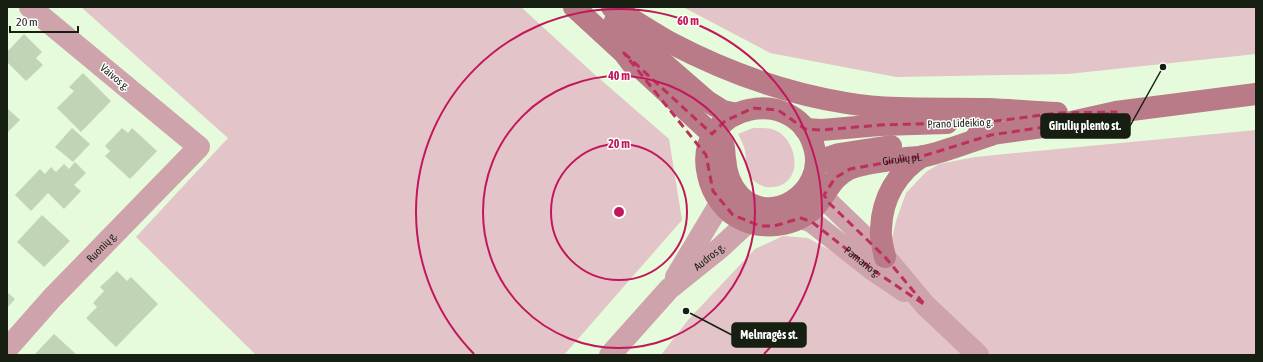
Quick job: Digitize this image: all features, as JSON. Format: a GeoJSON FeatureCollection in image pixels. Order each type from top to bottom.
{"type":"FeatureCollection","features":[{"type":"Feature","properties":{"kind":"main road","name":"Girulių pl."},"geometry":{"type":"LineString","coordinates":[[574,7],[624,53],[710,145],[708,175],[713,191],[720,202],[733,215],[760,226],[774,226],[793,222],[811,211],[818,180]]}},
{"type":"Feature","properties":{"kind":"main road"},"geometry":{"type":"LineString","coordinates":[[598,7],[707,101],[723,110],[737,114]]}},
{"type":"Feature","properties":{"kind":"main road"},"geometry":{"type":"LineString","coordinates":[[612,7],[668,41],[714,64],[749,78],[793,91],[846,103],[883,107],[988,109],[1057,113]]}},
{"type":"Feature","properties":{"kind":"main road","name":"Prano Lideikio g."},"geometry":{"type":"LineString","coordinates":[[818,180],[830,157],[848,152],[1058,125],[1116,112],[1256,94]]}},
{"type":"Feature","properties":{"kind":"main road"},"geometry":{"type":"LineString","coordinates":[[710,145],[726,121],[737,114],[753,108],[774,109],[793,118],[805,129],[813,144],[818,180]]}},
{"type":"Feature","properties":{"kind":"main road","name":"Prano Lideikio g."},"geometry":{"type":"LineString","coordinates":[[805,129],[822,130],[880,125],[989,122],[1057,113],[1116,112]]}},
{"type":"Feature","properties":{"kind":"main road","name":"Girulių pl."},"geometry":{"type":"LineString","coordinates":[[710,145],[723,145],[726,168],[730,182],[740,196],[756,206],[769,208],[783,206],[790,203],[818,180],[835,178],[850,169],[893,160],[924,156],[991,134]]}},
{"type":"Feature","properties":{"kind":"main road"},"geometry":{"type":"LineString","coordinates":[[885,257],[881,230],[888,196],[894,184],[906,168],[924,156]]}},
{"type":"Feature","properties":{"kind":"street","name":"Vaivos g."},"geometry":{"type":"LineString","coordinates":[[30,7],[199,147]]}},
{"type":"Feature","properties":{"kind":"street","name":"Ruonių g."},"geometry":{"type":"LineString","coordinates":[[7,349],[52,298],[199,147]]}},
{"type":"Feature","properties":{"kind":"street","name":"Pamario g."},"geometry":{"type":"LineString","coordinates":[[818,180],[829,203],[885,257],[925,305],[978,355]]}},
{"type":"Feature","properties":{"kind":"street","name":"Audros g."},"geometry":{"type":"LineString","coordinates":[[669,289],[720,202]]}},
{"type":"Feature","properties":{"kind":"street","name":"Pamario g."},"geometry":{"type":"LineString","coordinates":[[801,218],[812,222],[873,270],[925,305]]}},
{"type":"Feature","properties":{"kind":"street","name":"Audros g."},"geometry":{"type":"LineString","coordinates":[[610,355],[669,289],[720,248],[748,222]]}},
{"type":"Feature","properties":{"kind":"highlighted area"},"geometry":{"type":"Polygon","coordinates":[[[624,53],[712,134],[725,121],[753,108],[778,110],[805,129],[822,130],[880,125],[989,122],[1057,113],[1116,112],[1058,125],[991,135],[923,156],[850,169],[835,178],[824,195],[829,203],[885,257],[925,305],[873,270],[812,222],[801,218],[774,226],[760,226],[733,215],[713,191],[706,155],[624,53]]]}},
{"type":"Feature","properties":{"kind":"shaded area"},"geometry":{"type":"Polygon","coordinates":[[[81,7],[521,7],[593,73],[669,139],[682,220],[564,355],[256,355],[136,237],[228,138],[81,7]]]}},
{"type":"Feature","properties":{"kind":"shaded area"},"geometry":{"type":"Polygon","coordinates":[[[683,7],[1256,7],[1256,54],[1068,74],[896,77],[770,53],[683,7]]]}},
{"type":"Feature","properties":{"kind":"shaded area"},"geometry":{"type":"Polygon","coordinates":[[[753,128],[765,128],[777,131],[790,144],[794,162],[793,171],[789,179],[783,184],[773,187],[762,186],[750,177],[745,149],[738,134],[753,128]]]}},
{"type":"Feature","properties":{"kind":"shaded area"},"geometry":{"type":"Polygon","coordinates":[[[1256,130],[1256,355],[661,355],[688,320],[755,249],[783,236],[808,238],[842,257],[881,286],[896,221],[906,193],[926,172],[939,164],[975,157],[1256,130]]]}},
{"type":"Feature","properties":{"kind":"building"},"geometry":{"type":"Polygon","coordinates":[[[24,34],[42,52],[36,58],[43,65],[26,81],[7,62],[7,52],[24,34]]]}},
{"type":"Feature","properties":{"kind":"building"},"geometry":{"type":"Polygon","coordinates":[[[83,73],[111,101],[81,132],[57,108],[74,91],[69,87],[83,73]]]}},
{"type":"Feature","properties":{"kind":"building"},"geometry":{"type":"Polygon","coordinates":[[[7,108],[20,120],[7,133],[7,108]]]}},
{"type":"Feature","properties":{"kind":"building"},"geometry":{"type":"Polygon","coordinates":[[[72,128],[90,144],[73,162],[55,147],[72,128]]]}},
{"type":"Feature","properties":{"kind":"building"},"geometry":{"type":"Polygon","coordinates":[[[122,128],[128,133],[132,128],[157,151],[130,179],[105,156],[110,151],[105,146],[122,128]]]}},
{"type":"Feature","properties":{"kind":"building"},"geometry":{"type":"Polygon","coordinates":[[[75,162],[86,173],[74,185],[81,191],[64,209],[48,193],[31,211],[15,195],[40,169],[45,174],[51,167],[56,172],[64,164],[69,169],[75,162]]]}},
{"type":"Feature","properties":{"kind":"building"},"geometry":{"type":"Polygon","coordinates":[[[42,215],[70,241],[44,267],[17,242],[42,215]]]}},
{"type":"Feature","properties":{"kind":"building"},"geometry":{"type":"Polygon","coordinates":[[[117,271],[127,281],[131,277],[158,304],[116,347],[86,318],[97,307],[93,303],[104,291],[100,287],[117,271]]]}},
{"type":"Feature","properties":{"kind":"building"},"geometry":{"type":"Polygon","coordinates":[[[7,292],[15,299],[7,308],[7,292]]]}},
{"type":"Feature","properties":{"kind":"building"},"geometry":{"type":"Polygon","coordinates":[[[54,334],[77,355],[34,355],[54,334]]]}},
{"type":"Feature","properties":{"kind":"place","name":"Girulių plento st."},"geometry":{"type":"Point","coordinates":[1163,67]}},
{"type":"Feature","properties":{"kind":"place","name":"Melnragės st."},"geometry":{"type":"Point","coordinates":[686,311]}}]}
